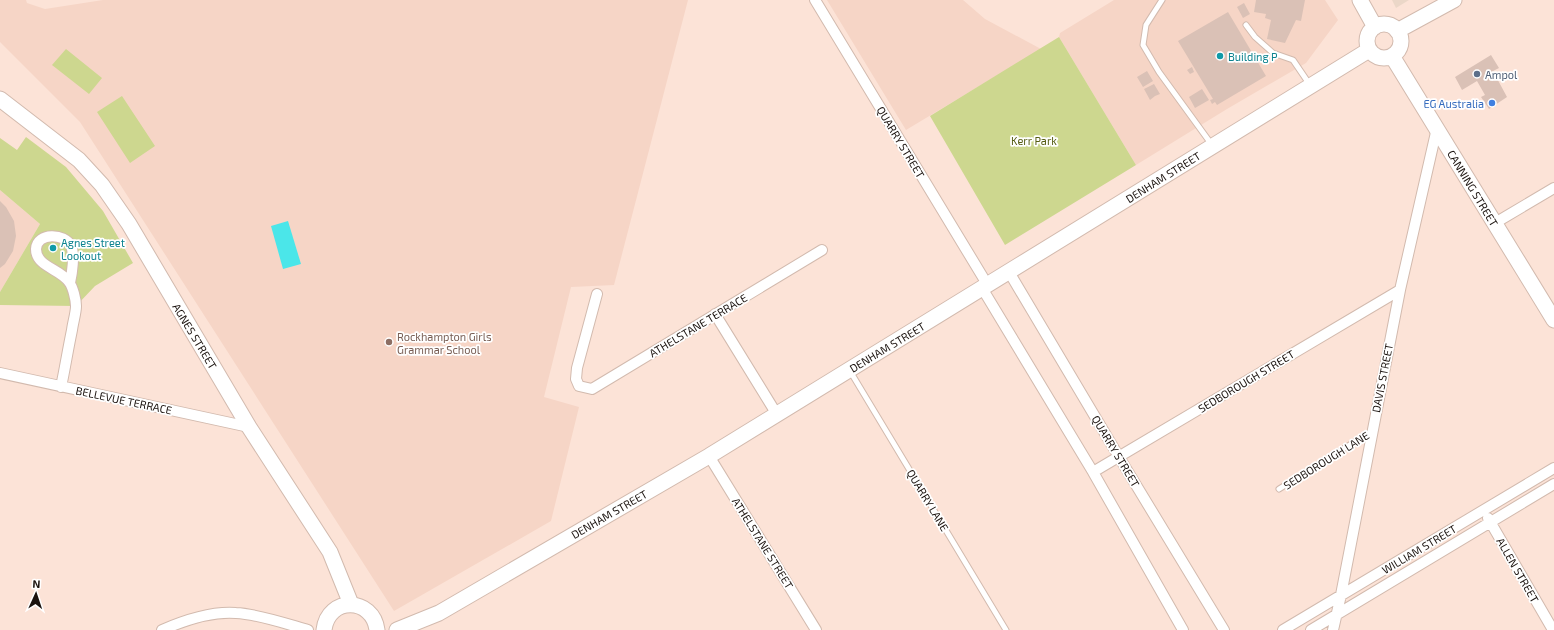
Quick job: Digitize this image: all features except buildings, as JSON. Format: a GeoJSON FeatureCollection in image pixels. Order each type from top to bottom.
{"type":"FeatureCollection","features":[{"type":"Feature","properties":{"kind":"street","name":"QUARRY STREET"},"geometry":{"type":"LineString","coordinates":[[815,0],[985,286],[1183,630]]}},
{"type":"Feature","properties":{"kind":"street"},"geometry":{"type":"LineString","coordinates":[[1360,0],[1375,27]]}},
{"type":"Feature","properties":{"kind":"street"},"geometry":{"type":"LineString","coordinates":[[1397,31],[1454,0]]}},
{"type":"Feature","properties":{"kind":"street"},"geometry":{"type":"LineString","coordinates":[[1387,25],[1392,26],[1397,31],[1401,42],[1399,48],[1392,56],[1381,58],[1369,50],[1368,37],[1370,32],[1375,27],[1387,25]]}},
{"type":"Feature","properties":{"kind":"street","name":"DENHAM STREET"},"geometry":{"type":"LineString","coordinates":[[397,630],[439,613],[709,456],[776,413],[849,370],[1369,50]]}},
{"type":"Feature","properties":{"kind":"street","name":"CANNING STREET"},"geometry":{"type":"LineString","coordinates":[[1392,56],[1554,320]]}},
{"type":"Feature","properties":{"kind":"street","name":"AGNES STREET"},"geometry":{"type":"LineString","coordinates":[[0,99],[79,160],[102,185],[129,224],[249,427],[330,552],[351,604]]}},
{"type":"Feature","properties":{"kind":"street","name":"DAVIS STREET"},"geometry":{"type":"LineString","coordinates":[[1333,630],[1400,290],[1437,128]]}},
{"type":"Feature","properties":{"kind":"street"},"geometry":{"type":"LineString","coordinates":[[1495,223],[1554,188]]}},
{"type":"Feature","properties":{"kind":"street"},"geometry":{"type":"LineString","coordinates":[[61,387],[76,306],[70,283],[73,259],[71,247],[67,240],[61,237],[52,236],[43,239],[36,247],[36,254],[40,261],[62,274],[70,283]]}},
{"type":"Feature","properties":{"kind":"street","name":"ATHELSTANE TERRACE"},"geometry":{"type":"LineString","coordinates":[[596,294],[577,368],[576,379],[579,386],[592,389],[822,250]]}},
{"type":"Feature","properties":{"kind":"street","name":"QUARRY STREET"},"geometry":{"type":"LineString","coordinates":[[1009,272],[1118,457],[1224,630]]}},
{"type":"Feature","properties":{"kind":"street","name":"SEDBOROUGH STREET"},"geometry":{"type":"LineString","coordinates":[[1093,472],[1400,290]]}},
{"type":"Feature","properties":{"kind":"street"},"geometry":{"type":"LineString","coordinates":[[715,314],[776,413]]}},
{"type":"Feature","properties":{"kind":"street","name":"BELLEVUE TERRACE"},"geometry":{"type":"LineString","coordinates":[[0,373],[249,427]]}},
{"type":"Feature","properties":{"kind":"street","name":"ATHELSTANE STREET"},"geometry":{"type":"LineString","coordinates":[[709,456],[816,630]]}},
{"type":"Feature","properties":{"kind":"street","name":"WILLIAM STREET"},"geometry":{"type":"LineString","coordinates":[[1283,630],[1554,468]]}},
{"type":"Feature","properties":{"kind":"street","name":"WILLIAM STREET"},"geometry":{"type":"LineString","coordinates":[[1310,630],[1554,484]]}},
{"type":"Feature","properties":{"kind":"street","name":"ALLEN STREET"},"geometry":{"type":"LineString","coordinates":[[1483,510],[1553,630]]}},
{"type":"Feature","properties":{"kind":"street"},"geometry":{"type":"LineString","coordinates":[[324,630],[327,619],[332,612],[338,608],[351,604],[364,608],[370,613],[374,618],[377,630]]}},
{"type":"Feature","properties":{"kind":"street"},"geometry":{"type":"LineString","coordinates":[[162,630],[179,623],[207,615],[236,613],[274,620],[308,630]]}},
{"type":"Feature","properties":{"kind":"lane"},"geometry":{"type":"LineString","coordinates":[[1162,0],[1146,25],[1143,45],[1159,72],[1213,146]]}},
{"type":"Feature","properties":{"kind":"lane"},"geometry":{"type":"LineString","coordinates":[[1246,25],[1255,37],[1273,53],[1293,60],[1310,86]]}},
{"type":"Feature","properties":{"kind":"lane","name":"QUARRY LANE"},"geometry":{"type":"LineString","coordinates":[[849,370],[1006,630]]}},
{"type":"Feature","properties":{"kind":"lane","name":"SEDBOROUGH LANE"},"geometry":{"type":"LineString","coordinates":[[1279,489],[1372,431]]}},
{"type":"Feature","properties":{"kind":"shaded area","name":"Rockhampton Girls Grammar School"},"geometry":{"type":"Polygon","coordinates":[[[0,0],[26,0],[27,3],[45,9],[103,0],[688,0],[614,285],[571,287],[544,397],[579,407],[551,521],[394,611],[80,122],[0,42],[0,0]]]}},
{"type":"Feature","properties":{"kind":"shaded area"},"geometry":{"type":"Polygon","coordinates":[[[827,0],[963,0],[985,19],[1041,49],[906,130],[827,0]]]}},
{"type":"Feature","properties":{"kind":"shaded area"},"geometry":{"type":"Polygon","coordinates":[[[1114,0],[1325,0],[1338,20],[1306,63],[1227,109],[1136,165],[1059,37],[1060,33],[1114,0]]]}},
{"type":"Feature","properties":{"kind":"shaded area"},"geometry":{"type":"Polygon","coordinates":[[[1392,0],[1409,0],[1396,8],[1392,0]]]}},
{"type":"Feature","properties":{"kind":"shaded area"},"geometry":{"type":"Polygon","coordinates":[[[0,190],[40,224],[0,292],[0,190]]]}},
{"type":"Feature","properties":{"kind":"green space","name":"Kerr Park"},"geometry":{"type":"Polygon","coordinates":[[[1059,37],[1136,165],[1005,245],[930,116],[1059,37]]]}},
{"type":"Feature","properties":{"kind":"green space"},"geometry":{"type":"Polygon","coordinates":[[[66,49],[102,78],[89,94],[52,65],[66,49]]]}},
{"type":"Feature","properties":{"kind":"green space"},"geometry":{"type":"Polygon","coordinates":[[[122,96],[155,146],[130,163],[97,112],[122,96]]]}},
{"type":"Feature","properties":{"kind":"green space"},"geometry":{"type":"Polygon","coordinates":[[[26,137],[66,167],[103,211],[133,263],[95,286],[76,306],[0,305],[0,292],[40,224],[0,190],[0,138],[17,150],[26,137]]]}},
{"type":"Feature","properties":{"kind":"water"},"geometry":{"type":"Polygon","coordinates":[[[288,221],[301,264],[283,269],[271,226],[288,221]]]}},
{"type":"Feature","properties":{"kind":"place","name":"Building P"},"geometry":{"type":"Point","coordinates":[1220,56]}},
{"type":"Feature","properties":{"kind":"place","name":"Ampol"},"geometry":{"type":"Point","coordinates":[1477,74]}},
{"type":"Feature","properties":{"kind":"place","name":"EG Australia"},"geometry":{"type":"Point","coordinates":[1492,103]}},
{"type":"Feature","properties":{"kind":"place","name":"Agnes Street Lookout"},"geometry":{"type":"Point","coordinates":[53,248]}},
{"type":"Feature","properties":{"kind":"place","name":"Rockhampton Girls Grammar School"},"geometry":{"type":"Point","coordinates":[389,342]}}]}
